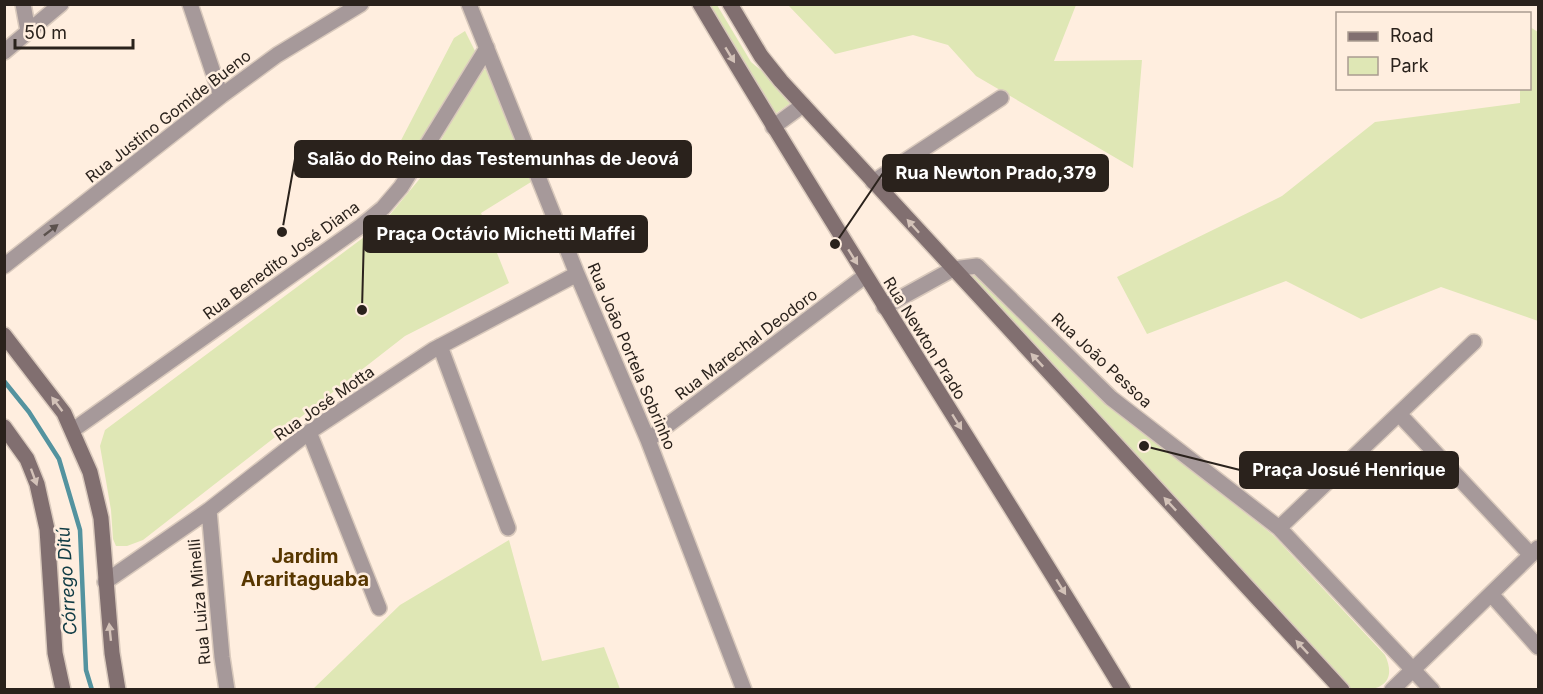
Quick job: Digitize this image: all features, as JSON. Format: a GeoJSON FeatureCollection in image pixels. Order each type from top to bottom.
{"type":"FeatureCollection","features":[{"type":"Feature","properties":{"kind":"street"},"geometry":{"type":"LineString","coordinates":[[23,4],[28,32]]}},
{"type":"Feature","properties":{"kind":"street"},"geometry":{"type":"LineString","coordinates":[[4,52],[62,4]]}},
{"type":"Feature","properties":{"kind":"street"},"geometry":{"type":"LineString","coordinates":[[190,4],[221,96]]}},
{"type":"Feature","properties":{"kind":"street","name":"Rua Justino Gomide Bueno"},"geometry":{"type":"LineString","coordinates":[[4,266],[221,96],[278,55],[361,4]]}},
{"type":"Feature","properties":{"kind":"street","name":"Rua João Portela Sobrinho"},"geometry":{"type":"LineString","coordinates":[[469,4],[577,274],[648,440],[744,690]]}},
{"type":"Feature","properties":{"kind":"street","name":"Rua Newton Prado"},"geometry":{"type":"LineString","coordinates":[[700,4],[773,127],[1061,586],[1123,690]]}},
{"type":"Feature","properties":{"kind":"street"},"geometry":{"type":"LineString","coordinates":[[731,5],[761,56],[803,105],[1342,690]]}},
{"type":"Feature","properties":{"kind":"street","name":"Rua Benedito José Diana"},"geometry":{"type":"LineString","coordinates":[[73,430],[361,226],[382,208],[401,187],[487,48]]}},
{"type":"Feature","properties":{"kind":"street"},"geometry":{"type":"LineString","coordinates":[[873,182],[1001,98]]}},
{"type":"Feature","properties":{"kind":"street"},"geometry":{"type":"LineString","coordinates":[[773,127],[803,105]]}},
{"type":"Feature","properties":{"kind":"street","name":"Rua João Pessoa"},"geometry":{"type":"LineString","coordinates":[[953,269],[977,266],[1111,398],[1279,528],[1432,690]]}},
{"type":"Feature","properties":{"kind":"street"},"geometry":{"type":"LineString","coordinates":[[884,307],[953,269]]}},
{"type":"Feature","properties":{"kind":"street","name":"Rua José Motta"},"geometry":{"type":"LineString","coordinates":[[105,582],[209,510],[309,432],[440,346],[577,274]]}},
{"type":"Feature","properties":{"kind":"street","name":"Rua Marechal Deodoro"},"geometry":{"type":"LineString","coordinates":[[648,440],[865,276]]}},
{"type":"Feature","properties":{"kind":"street"},"geometry":{"type":"LineString","coordinates":[[4,335],[64,413],[90,472],[101,518],[112,653],[118,690]]}},
{"type":"Feature","properties":{"kind":"street"},"geometry":{"type":"LineString","coordinates":[[1279,528],[1474,342]]}},
{"type":"Feature","properties":{"kind":"street"},"geometry":{"type":"LineString","coordinates":[[440,346],[508,528]]}},
{"type":"Feature","properties":{"kind":"street"},"geometry":{"type":"LineString","coordinates":[[1392,690],[1535,551],[1399,414]]}},
{"type":"Feature","properties":{"kind":"street"},"geometry":{"type":"LineString","coordinates":[[4,428],[27,459],[37,484],[46,529],[55,653],[63,690]]}},
{"type":"Feature","properties":{"kind":"street"},"geometry":{"type":"LineString","coordinates":[[309,432],[379,608]]}},
{"type":"Feature","properties":{"kind":"street","name":"Rua Luiza Minelli"},"geometry":{"type":"LineString","coordinates":[[209,510],[227,690]]}},
{"type":"Feature","properties":{"kind":"street"},"geometry":{"type":"LineString","coordinates":[[1491,594],[1539,647]]}},
{"type":"Feature","properties":{"kind":"green space"},"geometry":{"type":"Polygon","coordinates":[[[709,5],[717,5],[751,62],[775,82],[792,102],[775,114],[709,5]]]}},
{"type":"Feature","properties":{"kind":"green space"},"geometry":{"type":"Polygon","coordinates":[[[788,5],[1076,5],[1054,61],[1142,60],[1133,168],[976,76],[948,45],[913,35],[835,54],[788,5]]]}},
{"type":"Feature","properties":{"kind":"green space"},"geometry":{"type":"Polygon","coordinates":[[[1531,28],[1538,32],[1538,321],[1441,287],[1361,319],[1286,281],[1147,334],[1117,277],[1282,196],[1375,122],[1520,103],[1520,90],[1531,90],[1531,28]]]}},
{"type":"Feature","properties":{"kind":"green space"},"geometry":{"type":"Polygon","coordinates":[[[465,31],[477,55],[407,164],[396,150],[454,38],[465,31]]]}},
{"type":"Feature","properties":{"kind":"green space"},"geometry":{"type":"Polygon","coordinates":[[[488,69],[531,182],[481,213],[509,283],[405,336],[143,540],[127,546],[116,546],[113,539],[111,510],[100,446],[105,430],[383,223],[422,176],[473,80],[481,70],[488,69]]]}},
{"type":"Feature","properties":{"kind":"green space"},"geometry":{"type":"Polygon","coordinates":[[[975,275],[980,277],[1106,403],[1273,535],[1385,655],[1389,666],[1387,680],[1382,685],[1368,690],[1350,689],[1167,488],[972,281],[970,278],[975,275]]]}},
{"type":"Feature","properties":{"kind":"green space"},"geometry":{"type":"Polygon","coordinates":[[[509,540],[542,661],[604,647],[620,689],[313,689],[400,605],[509,540]]]}},
{"type":"Feature","properties":{"kind":"waterway","name":"Córrego Ditú"},"geometry":{"type":"LineString","coordinates":[[4,381],[29,412],[59,459],[80,530],[86,670],[92,690]]}},
{"type":"Feature","properties":{"kind":"place","name":"Salão do Reino das Testemunhas de Jeová"},"geometry":{"type":"Point","coordinates":[282,232]}},
{"type":"Feature","properties":{"kind":"place","name":"Rua Newton Prado,379"},"geometry":{"type":"Point","coordinates":[835,244]}},
{"type":"Feature","properties":{"kind":"place","name":"Praça Octávio Michetti Maffei"},"geometry":{"type":"Point","coordinates":[362,310]}},
{"type":"Feature","properties":{"kind":"place","name":"Praça Josué Henrique"},"geometry":{"type":"Point","coordinates":[1144,446]}},
{"type":"Feature","properties":{"kind":"district","name":"Jardim Araritaguaba"},"geometry":{"type":"Point","coordinates":[305,568]}}]}
